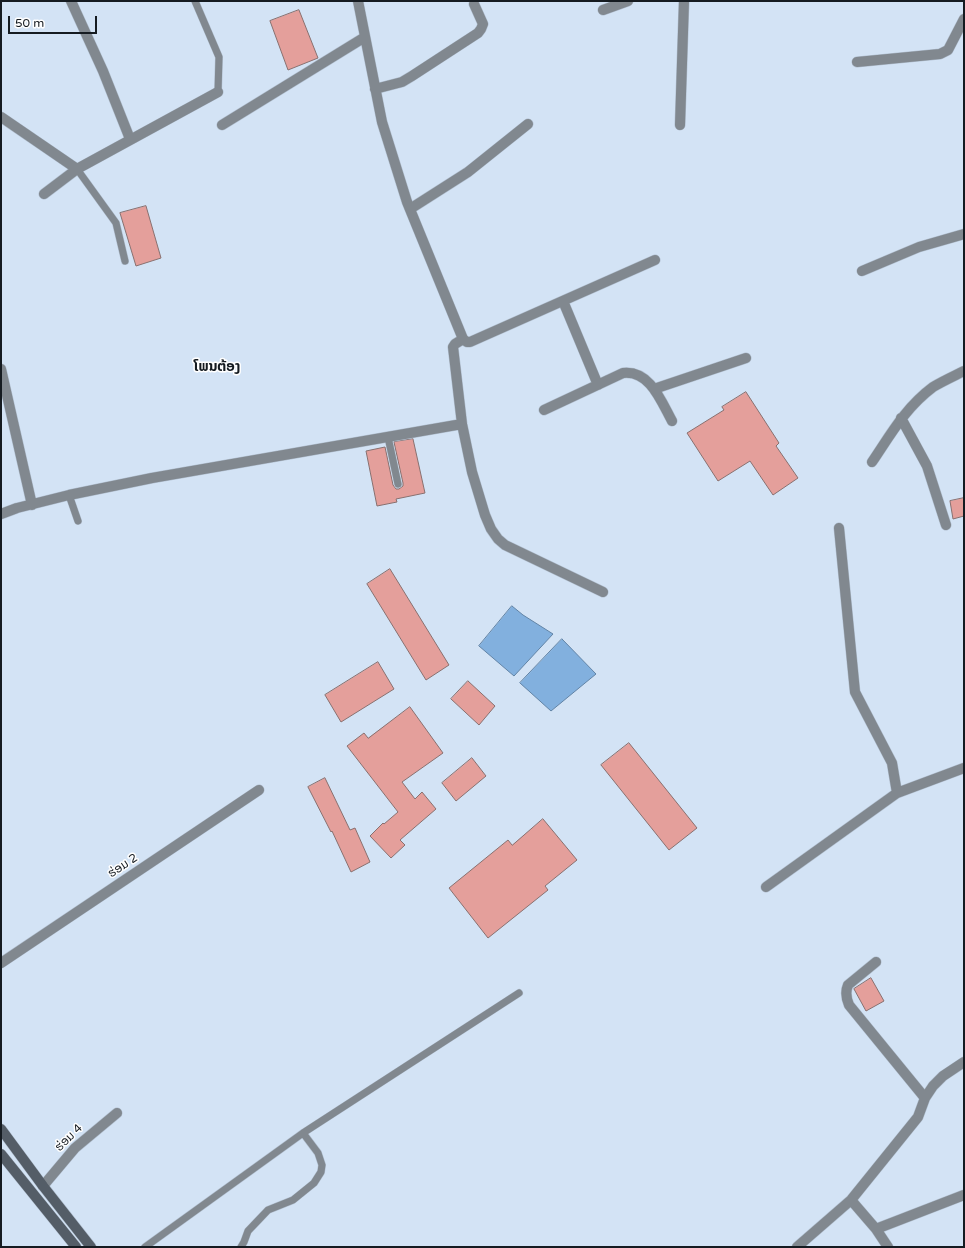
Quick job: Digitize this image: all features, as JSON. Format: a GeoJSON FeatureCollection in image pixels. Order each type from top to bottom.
{"type":"FeatureCollection","features":[{"type":"Feature","properties":{"kind":"main road"},"geometry":{"type":"LineString","coordinates":[[1,1129],[91,1247]]}},
{"type":"Feature","properties":{"kind":"main road"},"geometry":{"type":"LineString","coordinates":[[1,1154],[76,1247]]}},
{"type":"Feature","properties":{"kind":"street"},"geometry":{"type":"LineString","coordinates":[[71,1],[103,71],[130,139]]}},
{"type":"Feature","properties":{"kind":"street"},"geometry":{"type":"LineString","coordinates":[[358,1],[382,122],[410,209],[463,339],[470,342],[655,260]]}},
{"type":"Feature","properties":{"kind":"street"},"geometry":{"type":"LineString","coordinates":[[604,10],[628,1]]}},
{"type":"Feature","properties":{"kind":"street"},"geometry":{"type":"LineString","coordinates":[[680,124],[684,1]]}},
{"type":"Feature","properties":{"kind":"street"},"geometry":{"type":"LineString","coordinates":[[375,89],[402,82],[478,33],[482,29],[483,24],[474,4]]}},
{"type":"Feature","properties":{"kind":"street"},"geometry":{"type":"LineString","coordinates":[[857,62],[940,54],[948,50],[964,19]]}},
{"type":"Feature","properties":{"kind":"street"},"geometry":{"type":"LineString","coordinates":[[222,125],[365,37]]}},
{"type":"Feature","properties":{"kind":"street"},"geometry":{"type":"LineString","coordinates":[[44,194],[77,169],[218,92]]}},
{"type":"Feature","properties":{"kind":"street"},"geometry":{"type":"LineString","coordinates":[[1,117],[77,169]]}},
{"type":"Feature","properties":{"kind":"street"},"geometry":{"type":"LineString","coordinates":[[410,209],[468,172],[528,124]]}},
{"type":"Feature","properties":{"kind":"street"},"geometry":{"type":"LineString","coordinates":[[862,271],[919,247],[964,234]]}},
{"type":"Feature","properties":{"kind":"street"},"geometry":{"type":"LineString","coordinates":[[563,301],[598,385]]}},
{"type":"Feature","properties":{"kind":"street"},"geometry":{"type":"LineString","coordinates":[[463,339],[453,347],[462,424],[472,472],[485,516],[491,529],[498,539],[505,545],[604,592]]}},
{"type":"Feature","properties":{"kind":"street"},"geometry":{"type":"LineString","coordinates":[[654,389],[746,358]]}},
{"type":"Feature","properties":{"kind":"street"},"geometry":{"type":"LineString","coordinates":[[1,369],[32,504]]}},
{"type":"Feature","properties":{"kind":"street"},"geometry":{"type":"LineString","coordinates":[[872,462],[901,418],[914,403],[935,386],[964,371]]}},
{"type":"Feature","properties":{"kind":"street"},"geometry":{"type":"LineString","coordinates":[[544,410],[623,373],[631,372],[648,381],[672,421]]}},
{"type":"Feature","properties":{"kind":"street"},"geometry":{"type":"LineString","coordinates":[[901,418],[927,466],[946,525]]}},
{"type":"Feature","properties":{"kind":"street"},"geometry":{"type":"LineString","coordinates":[[1,514],[17,508],[69,495],[152,478],[462,424]]}},
{"type":"Feature","properties":{"kind":"street"},"geometry":{"type":"LineString","coordinates":[[839,528],[855,692],[892,763],[898,793]]}},
{"type":"Feature","properties":{"kind":"street"},"geometry":{"type":"LineString","coordinates":[[766,886],[898,793],[964,768]]}},
{"type":"Feature","properties":{"kind":"street","name":"ຮ່ອມ 2"},"geometry":{"type":"LineString","coordinates":[[1,963],[259,790]]}},
{"type":"Feature","properties":{"kind":"street"},"geometry":{"type":"LineString","coordinates":[[876,962],[848,985],[846,989],[846,998],[848,1004],[925,1098]]}},
{"type":"Feature","properties":{"kind":"street"},"geometry":{"type":"LineString","coordinates":[[797,1247],[851,1200],[918,1117],[925,1098],[933,1086],[943,1076],[964,1062]]}},
{"type":"Feature","properties":{"kind":"street","name":"ຮ່ອມ 4"},"geometry":{"type":"LineString","coordinates":[[43,1186],[75,1148],[117,1113]]}},
{"type":"Feature","properties":{"kind":"street"},"geometry":{"type":"LineString","coordinates":[[876,1229],[964,1195]]}},
{"type":"Feature","properties":{"kind":"street"},"geometry":{"type":"LineString","coordinates":[[851,1200],[876,1229],[888,1247]]}},
{"type":"Feature","properties":{"kind":"lane"},"geometry":{"type":"LineString","coordinates":[[195,1],[219,57],[218,92]]}},
{"type":"Feature","properties":{"kind":"lane"},"geometry":{"type":"LineString","coordinates":[[77,169],[116,223],[125,261]]}},
{"type":"Feature","properties":{"kind":"lane"},"geometry":{"type":"LineString","coordinates":[[388,437],[398,484]]}},
{"type":"Feature","properties":{"kind":"lane"},"geometry":{"type":"LineString","coordinates":[[69,495],[78,521]]}},
{"type":"Feature","properties":{"kind":"lane"},"geometry":{"type":"LineString","coordinates":[[145,1247],[303,1133],[520,993]]}},
{"type":"Feature","properties":{"kind":"lane"},"geometry":{"type":"LineString","coordinates":[[241,1247],[248,1231],[268,1210],[293,1200],[314,1183],[321,1172],[322,1165],[318,1153],[303,1133]]}},
{"type":"Feature","properties":{"kind":"water"},"geometry":{"type":"Polygon","coordinates":[[[512,606],[523,615],[553,634],[514,676],[479,646],[512,606]]]}},
{"type":"Feature","properties":{"kind":"water"},"geometry":{"type":"Polygon","coordinates":[[[562,639],[596,674],[551,711],[520,683],[562,639]]]}},
{"type":"Feature","properties":{"kind":"building"},"geometry":{"type":"Polygon","coordinates":[[[299,10],[318,58],[288,70],[270,21],[299,10]]]}},
{"type":"Feature","properties":{"kind":"building"},"geometry":{"type":"Polygon","coordinates":[[[146,206],[161,258],[136,266],[120,213],[146,206]]]}},
{"type":"Feature","properties":{"kind":"building"},"geometry":{"type":"Polygon","coordinates":[[[746,392],[779,443],[776,446],[798,478],[773,495],[750,461],[718,481],[687,433],[724,410],[722,407],[746,392]]]}},
{"type":"Feature","properties":{"kind":"building"},"geometry":{"type":"Polygon","coordinates":[[[413,439],[425,493],[396,499],[397,502],[377,506],[366,451],[385,447],[393,485],[396,489],[399,489],[403,486],[403,483],[394,442],[413,439]]]}},
{"type":"Feature","properties":{"kind":"building"},"geometry":{"type":"Polygon","coordinates":[[[964,498],[964,516],[953,519],[950,501],[964,498]]]}},
{"type":"Feature","properties":{"kind":"building"},"geometry":{"type":"Polygon","coordinates":[[[390,569],[449,665],[426,680],[367,584],[390,569]]]}},
{"type":"Feature","properties":{"kind":"building"},"geometry":{"type":"Polygon","coordinates":[[[378,662],[394,689],[341,722],[325,695],[378,662]]]}},
{"type":"Feature","properties":{"kind":"building"},"geometry":{"type":"Polygon","coordinates":[[[468,681],[495,706],[479,725],[451,699],[468,681]]]}},
{"type":"Feature","properties":{"kind":"building"},"geometry":{"type":"Polygon","coordinates":[[[410,707],[443,753],[402,782],[415,799],[422,792],[436,809],[400,840],[405,845],[391,858],[370,836],[383,823],[384,824],[398,812],[347,746],[364,733],[368,738],[410,707]]]}},
{"type":"Feature","properties":{"kind":"building"},"geometry":{"type":"Polygon","coordinates":[[[629,743],[697,828],[669,850],[601,765],[629,743]]]}},
{"type":"Feature","properties":{"kind":"building"},"geometry":{"type":"Polygon","coordinates":[[[472,758],[486,776],[456,801],[442,783],[472,758]]]}},
{"type":"Feature","properties":{"kind":"building"},"geometry":{"type":"Polygon","coordinates":[[[325,778],[350,830],[355,828],[370,862],[351,872],[332,831],[331,832],[308,787],[325,778]]]}},
{"type":"Feature","properties":{"kind":"building"},"geometry":{"type":"Polygon","coordinates":[[[543,819],[577,860],[545,886],[548,890],[488,938],[449,888],[508,840],[512,845],[543,819]]]}},
{"type":"Feature","properties":{"kind":"building"},"geometry":{"type":"Polygon","coordinates":[[[871,978],[884,1001],[866,1011],[854,989],[871,978]]]}},
{"type":"Feature","properties":{"kind":"district","name":"ໂພນຕ້ອງ"},"geometry":{"type":"Point","coordinates":[217,367]}}]}
